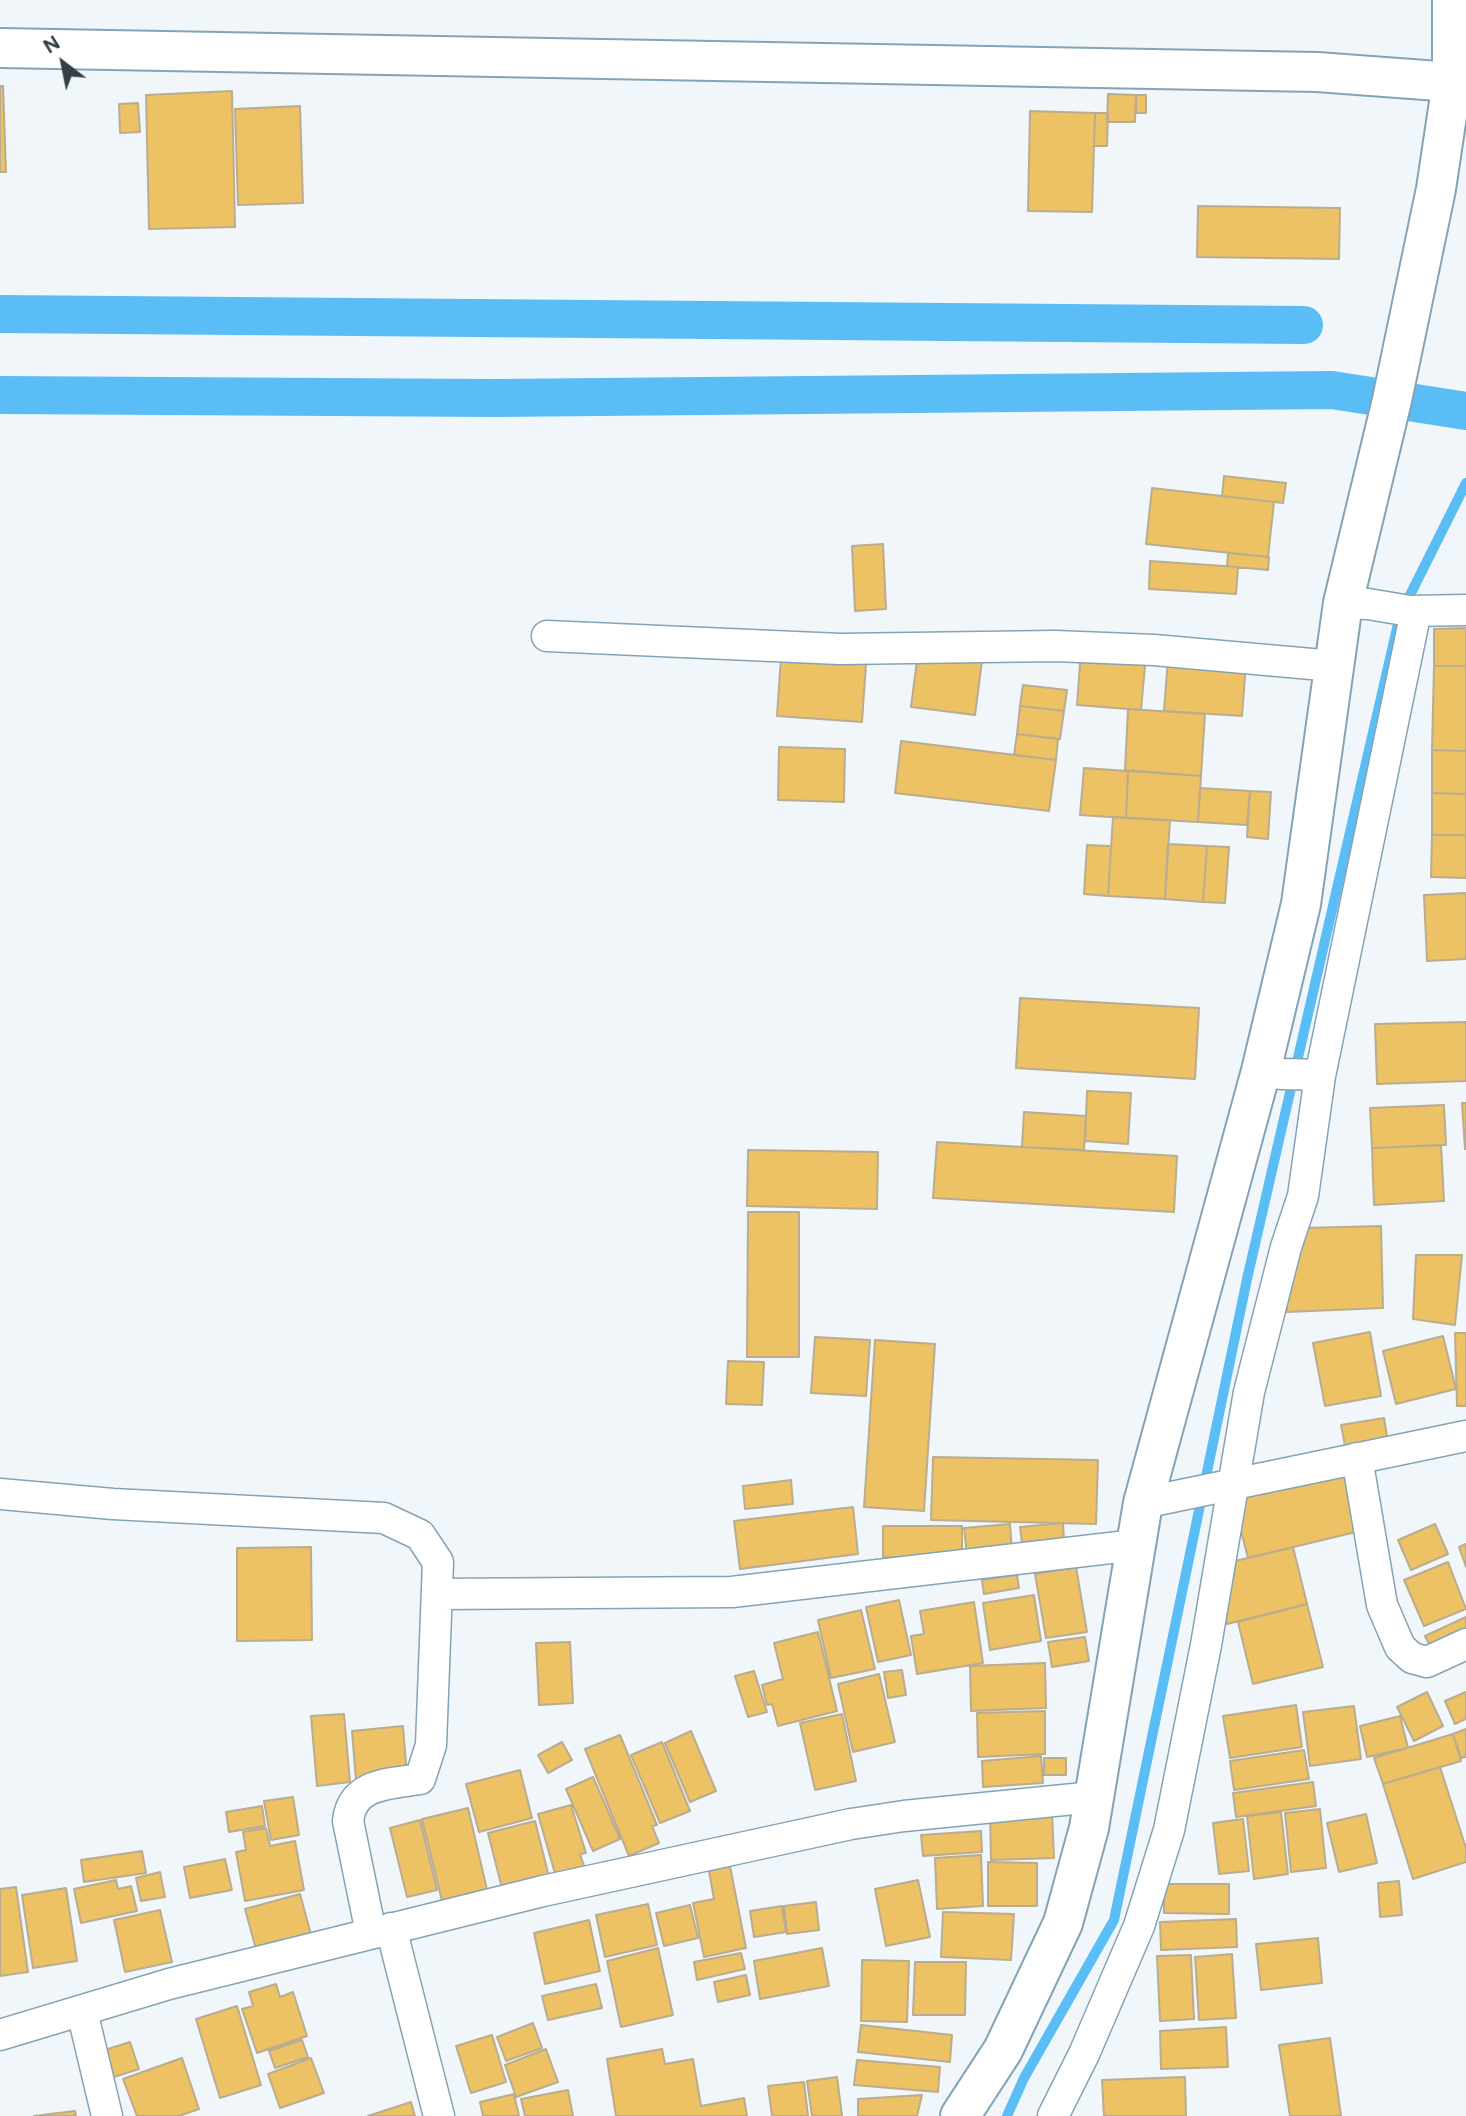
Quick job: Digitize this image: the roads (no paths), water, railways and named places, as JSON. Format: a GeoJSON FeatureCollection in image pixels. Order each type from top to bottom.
{"type":"FeatureCollection","features":[{"type":"Feature","properties":{"kind":"main road"},"geometry":{"type":"LineString","coordinates":[[960,2116],[1003,2050],[1063,1923],[1094,1797],[1136,1545],[1159,1500],[1266,1073],[1301,904],[1334,666],[1355,604],[1392,400],[1459,83],[1452,1]]}},
{"type":"Feature","properties":{"kind":"main road"},"geometry":{"type":"LineString","coordinates":[[0,48],[1317,72],[1459,83]]}},
{"type":"Feature","properties":{"kind":"street"},"geometry":{"type":"LineString","coordinates":[[1355,604],[1413,611],[1466,610]]}},
{"type":"Feature","properties":{"kind":"street"},"geometry":{"type":"LineString","coordinates":[[1053,2116],[1084,2054],[1139,1926],[1169,1830],[1206,1645],[1250,1392],[1286,1247],[1303,1196],[1312,1075],[1413,611]]}},
{"type":"Feature","properties":{"kind":"street"},"geometry":{"type":"LineString","coordinates":[[547,636],[840,649],[1055,646],[1154,650],[1334,666]]}},
{"type":"Feature","properties":{"kind":"street"},"geometry":{"type":"LineString","coordinates":[[1266,1073],[1312,1075]]}},
{"type":"Feature","properties":{"kind":"street"},"geometry":{"type":"LineString","coordinates":[[1159,1500],[1466,1436]]}},
{"type":"Feature","properties":{"kind":"street"},"geometry":{"type":"LineString","coordinates":[[1357,1458],[1382,1605],[1401,1647],[1412,1658],[1427,1662],[1466,1644]]}},
{"type":"Feature","properties":{"kind":"street"},"geometry":{"type":"LineString","coordinates":[[0,1494],[113,1504],[384,1518],[420,1535],[438,1562],[431,1745],[420,1779],[379,1786],[362,1793],[349,1808],[348,1821],[439,2116]]}},
{"type":"Feature","properties":{"kind":"street"},"geometry":{"type":"LineString","coordinates":[[437,1594],[732,1592],[1136,1545]]}},
{"type":"Feature","properties":{"kind":"street"},"geometry":{"type":"LineString","coordinates":[[0,2035],[169,1984],[543,1891],[851,1824],[1094,1797]]}},
{"type":"Feature","properties":{"kind":"street"},"geometry":{"type":"LineString","coordinates":[[82,2011],[107,2116]]}},
{"type":"Feature","properties":{"kind":"waterway"},"geometry":{"type":"LineString","coordinates":[[0,314],[1304,325]]}},
{"type":"Feature","properties":{"kind":"waterway"},"geometry":{"type":"LineString","coordinates":[[0,395],[495,398],[1332,390],[1466,411]]}},
{"type":"Feature","properties":{"kind":"waterway"},"geometry":{"type":"LineString","coordinates":[[1007,2116],[1024,2078],[1114,1920],[1247,1279],[1400,615],[1466,483]]}}]}
